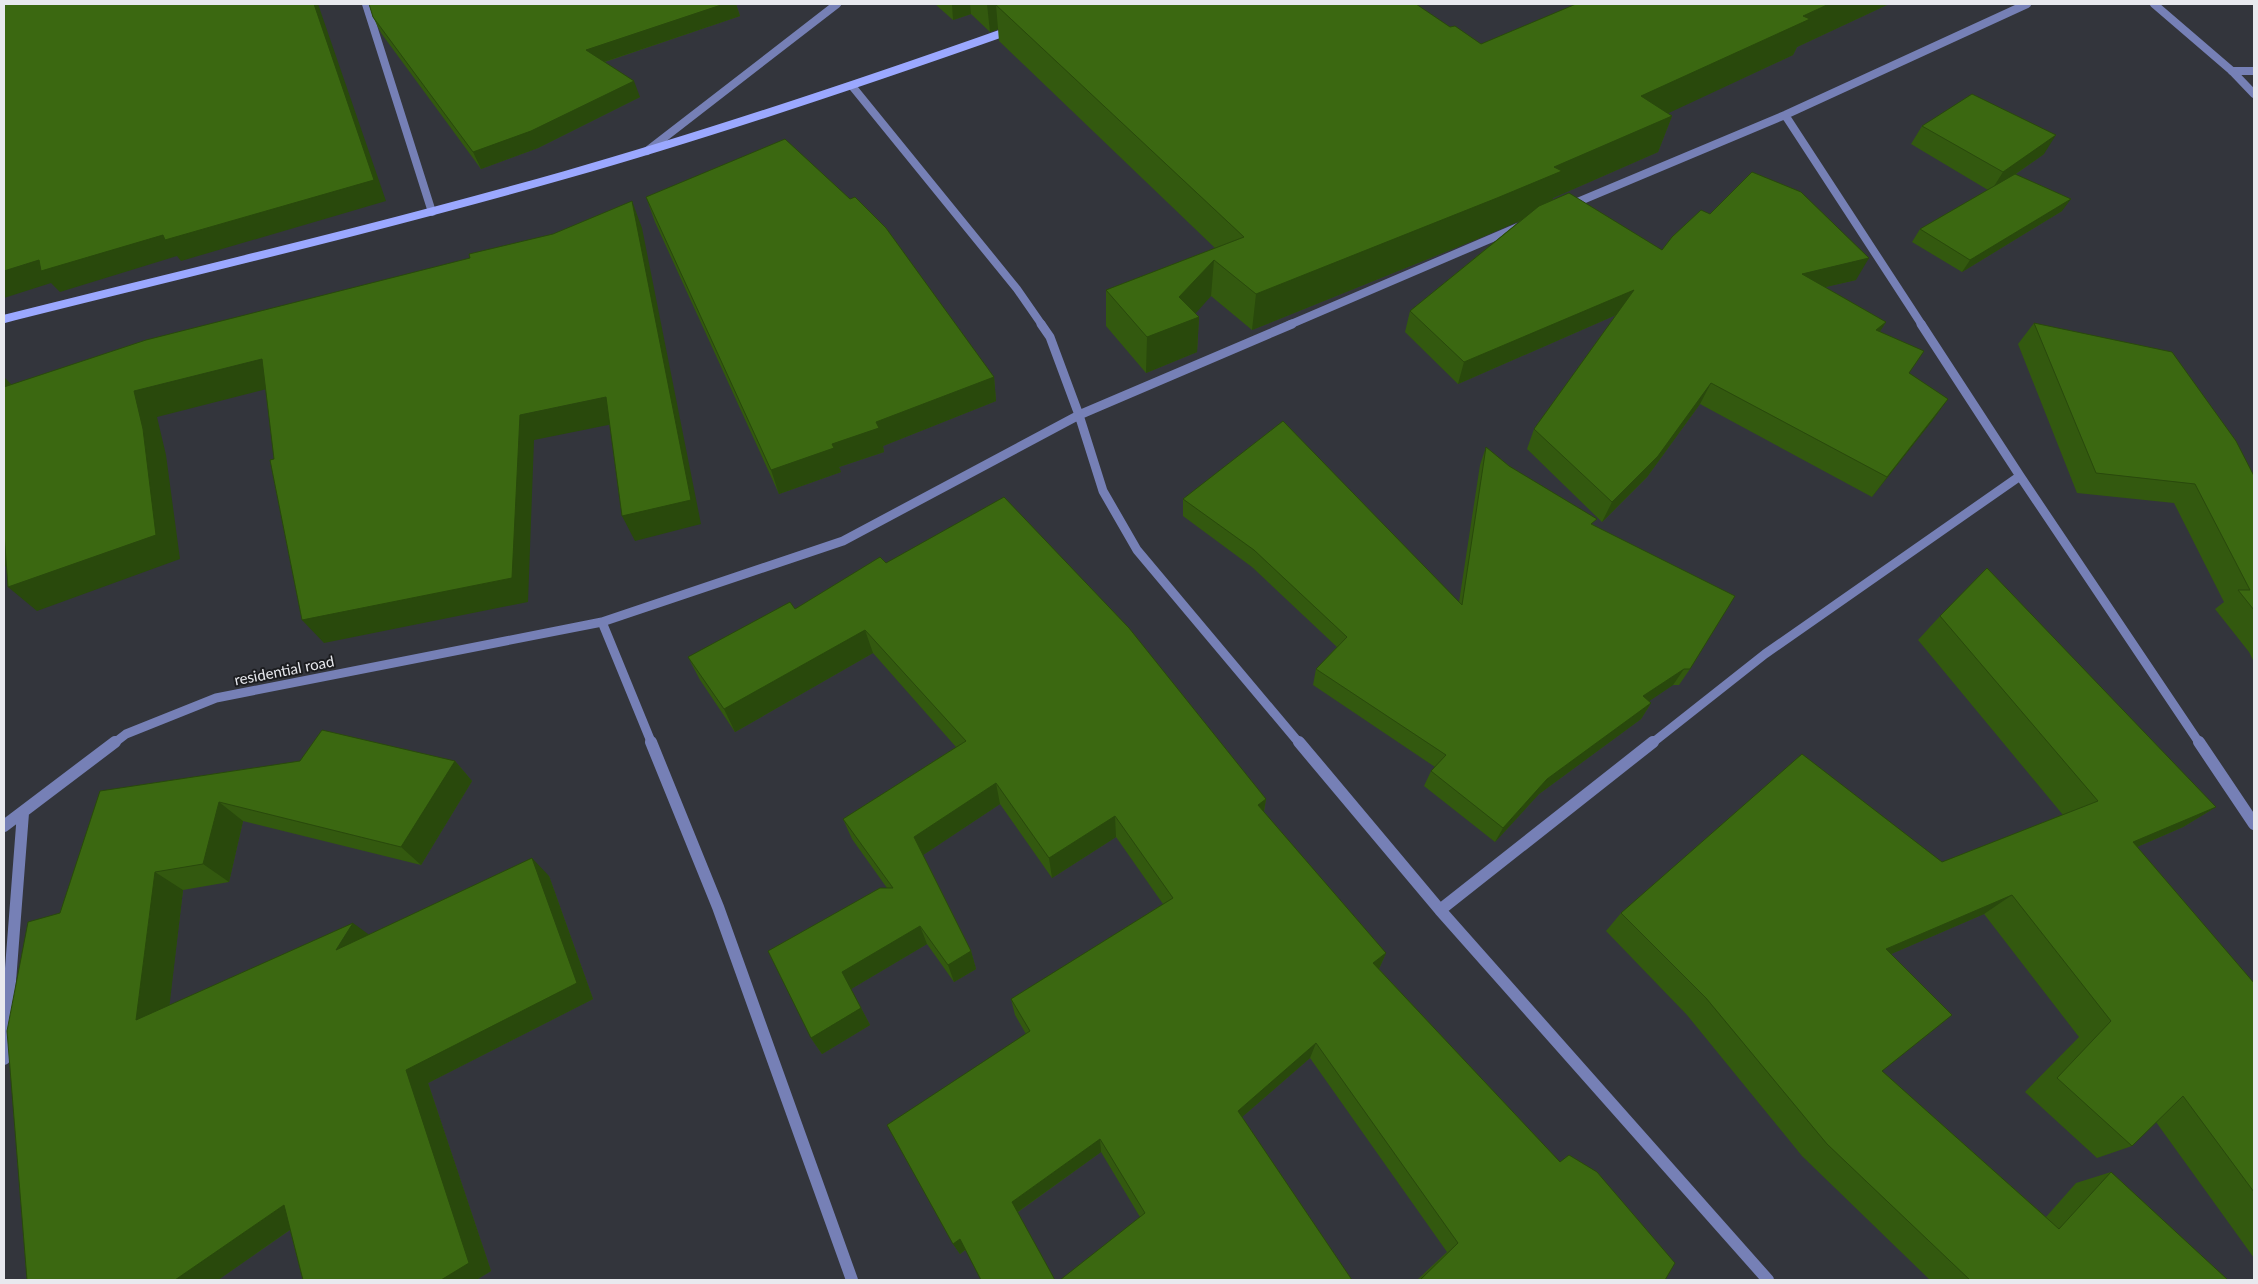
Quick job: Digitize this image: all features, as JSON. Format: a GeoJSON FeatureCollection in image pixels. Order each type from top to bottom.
{"type":"FeatureCollection","features":[{"type":"Feature","properties":{"kind":"main road"},"geometry":{"type":"LineString","coordinates":[[4,319],[432,212],[646,151],[852,86],[1019,27]]}},
{"type":"Feature","properties":{"kind":"street"},"geometry":{"type":"LineString","coordinates":[[366,4],[432,212]]}},
{"type":"Feature","properties":{"kind":"street"},"geometry":{"type":"LineString","coordinates":[[646,151],[836,4]]}},
{"type":"Feature","properties":{"kind":"street"},"geometry":{"type":"LineString","coordinates":[[1560,209],[1785,115],[2027,4]]}},
{"type":"Feature","properties":{"kind":"street"},"geometry":{"type":"LineString","coordinates":[[2154,4],[2232,71],[2254,94]]}},
{"type":"Feature","properties":{"kind":"street"},"geometry":{"type":"LineString","coordinates":[[2232,71],[2254,71]]}},
{"type":"Feature","properties":{"kind":"street"},"geometry":{"type":"LineString","coordinates":[[852,86],[1017,289],[1050,337],[1079,415],[1104,491],[1137,550],[1440,910],[1768,1280]]}},
{"type":"Feature","properties":{"kind":"street"},"geometry":{"type":"LineString","coordinates":[[1785,115],[2020,476],[2254,824]]}},
{"type":"Feature","properties":{"kind":"street","name":"residential road"},"geometry":{"type":"LineString","coordinates":[[4,826],[126,734],[216,698],[602,622],[843,541],[1079,415],[1524,224]]}},
{"type":"Feature","properties":{"kind":"street"},"geometry":{"type":"LineString","coordinates":[[1440,910],[1765,654],[2020,476]]}},
{"type":"Feature","properties":{"kind":"street"},"geometry":{"type":"LineString","coordinates":[[602,622],[718,907],[852,1280]]}},
{"type":"Feature","properties":{"kind":"street"},"geometry":{"type":"LineString","coordinates":[[4,1059],[23,813]]}},
{"type":"Feature","properties":{"kind":"building"},"geometry":{"type":"Polygon","coordinates":[[[4,4],[314,4],[374,180],[165,240],[163,235],[41,271],[39,260],[4,271],[4,4]]]}},
{"type":"Feature","properties":{"kind":"building"},"geometry":{"type":"Polygon","coordinates":[[[369,4],[724,4],[586,50],[634,81],[531,131],[473,152],[373,17],[369,4]]]}},
{"type":"Feature","properties":{"kind":"building"},"geometry":{"type":"Polygon","coordinates":[[[1416,4],[1450,27],[1455,26],[1481,44],[1576,4],[1829,4],[1803,16],[1810,19],[1641,96],[1672,116],[1554,167],[1562,171],[1256,294],[1214,260],[1179,297],[1199,317],[1147,337],[1106,290],[1244,237],[996,5],[1416,4]]]}},
{"type":"Feature","properties":{"kind":"building"},"geometry":{"type":"Polygon","coordinates":[[[1972,94],[2056,135],[2003,172],[1922,126],[1972,94]]]}},
{"type":"Feature","properties":{"kind":"building"},"geometry":{"type":"Polygon","coordinates":[[[785,139],[850,199],[855,197],[886,228],[994,377],[876,422],[879,428],[832,444],[834,448],[771,470],[646,197],[785,139]]]}},
{"type":"Feature","properties":{"kind":"building"},"geometry":{"type":"Polygon","coordinates":[[[1752,172],[1801,192],[1869,258],[1802,274],[1886,322],[1876,330],[1924,351],[1909,373],[1948,399],[1887,477],[1711,383],[1658,456],[1612,502],[1534,429],[1634,290],[1464,362],[1410,311],[1539,206],[1569,193],[1662,250],[1672,237],[1701,210],[1710,214],[1752,172]]]}},
{"type":"Feature","properties":{"kind":"building"},"geometry":{"type":"Polygon","coordinates":[[[2015,174],[2071,199],[1970,260],[1920,229],[2015,174]]]}},
{"type":"Feature","properties":{"kind":"building"},"geometry":{"type":"Polygon","coordinates":[[[632,201],[691,500],[622,516],[606,397],[520,415],[512,578],[302,620],[270,460],[274,459],[262,359],[134,391],[143,429],[156,535],[8,587],[4,532],[4,387],[146,340],[470,258],[469,254],[553,234],[632,201]]]}},
{"type":"Feature","properties":{"kind":"building"},"geometry":{"type":"Polygon","coordinates":[[[2034,323],[2172,352],[2236,441],[2254,476],[2254,610],[2238,590],[2250,590],[2195,484],[2096,473],[2034,323]]]}},
{"type":"Feature","properties":{"kind":"building"},"geometry":{"type":"Polygon","coordinates":[[[1283,421],[1462,605],[1486,447],[1509,466],[1597,519],[1591,524],[1735,596],[1690,669],[1684,669],[1643,696],[1651,703],[1547,779],[1503,828],[1431,771],[1446,755],[1316,669],[1347,637],[1254,550],[1183,499],[1283,421]]]}},
{"type":"Feature","properties":{"kind":"building"},"geometry":{"type":"Polygon","coordinates":[[[1004,497],[1129,628],[1266,799],[1258,805],[1386,953],[1373,963],[1560,1162],[1569,1155],[1597,1172],[1675,1263],[1665,1280],[1420,1280],[1458,1243],[1316,1043],[1238,1111],[1352,1280],[1060,1280],[1145,1213],[1100,1139],[1012,1202],[1055,1280],[981,1280],[960,1239],[953,1244],[887,1125],[1030,1031],[1011,999],[1173,898],[1115,816],[1049,858],[996,783],[914,837],[971,951],[948,965],[920,926],[842,972],[861,1008],[811,1038],[768,951],[880,888],[893,888],[843,819],[966,741],[865,630],[724,709],[688,657],[790,602],[795,609],[880,557],[886,563],[1004,497]]]}},
{"type":"Feature","properties":{"kind":"building"},"geometry":{"type":"Polygon","coordinates":[[[1987,568],[2216,807],[2133,842],[2254,983],[2254,1192],[2183,1096],[2132,1146],[2057,1078],[2111,1021],[2012,895],[1886,949],[1952,1015],[1882,1071],[2059,1229],[2111,1172],[2228,1280],[1970,1280],[1827,1144],[1706,998],[1621,913],[1802,754],[1942,862],[2098,801],[1940,616],[1987,568]]]}},
{"type":"Feature","properties":{"kind":"building"},"geometry":{"type":"Polygon","coordinates":[[[322,730],[455,761],[401,847],[219,802],[203,864],[155,872],[136,1020],[353,923],[336,950],[532,858],[577,983],[406,1070],[469,1263],[441,1280],[303,1280],[284,1205],[175,1280],[27,1280],[7,1031],[28,922],[60,913],[100,791],[300,761],[322,730]]]}}]}
